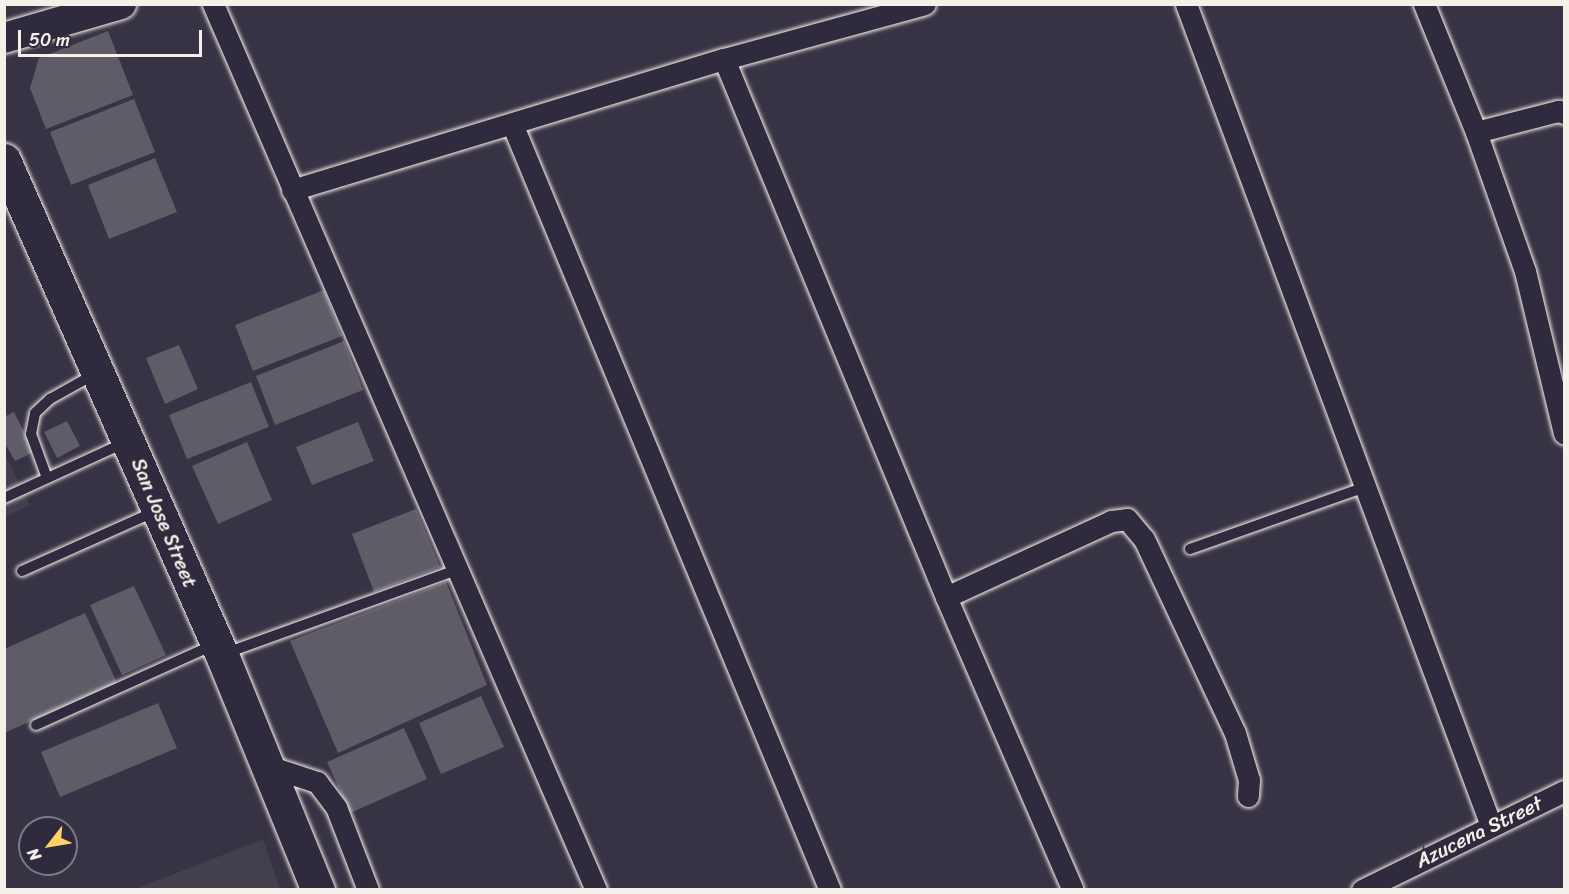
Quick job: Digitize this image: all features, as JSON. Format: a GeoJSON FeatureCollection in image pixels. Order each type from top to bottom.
{"type":"FeatureCollection","features":[{"type":"Feature","properties":{"kind":"main road"},"geometry":{"type":"LineString","coordinates":[[4,38],[121,4]]}},
{"type":"Feature","properties":{"kind":"main road","name":"San Jose Street"},"geometry":{"type":"LineString","coordinates":[[4,160],[219,649],[318,890]]}},
{"type":"Feature","properties":{"kind":"street"},"geometry":{"type":"LineString","coordinates":[[213,4],[596,890]]}},
{"type":"Feature","properties":{"kind":"street"},"geometry":{"type":"LineString","coordinates":[[292,190],[513,126],[724,60],[925,4]]}},
{"type":"Feature","properties":{"kind":"street"},"geometry":{"type":"LineString","coordinates":[[1186,4],[1491,826]]}},
{"type":"Feature","properties":{"kind":"street"},"geometry":{"type":"LineString","coordinates":[[1424,4],[1476,132],[1525,271],[1564,434]]}},
{"type":"Feature","properties":{"kind":"street"},"geometry":{"type":"LineString","coordinates":[[724,60],[946,597],[1073,890]]}},
{"type":"Feature","properties":{"kind":"street"},"geometry":{"type":"LineString","coordinates":[[1476,132],[1558,111],[1564,113]]}},
{"type":"Feature","properties":{"kind":"street"},"geometry":{"type":"LineString","coordinates":[[513,126],[830,890]]}},
{"type":"Feature","properties":{"kind":"street"},"geometry":{"type":"LineString","coordinates":[[946,597],[1112,521],[1127,519],[1144,539],[1234,733],[1249,780],[1248,796]]}},
{"type":"Feature","properties":{"kind":"street"},"geometry":{"type":"LineString","coordinates":[[268,766],[317,782],[336,807],[368,890]]}},
{"type":"Feature","properties":{"kind":"street","name":"Azucena Street"},"geometry":{"type":"LineString","coordinates":[[1362,890],[1564,791]]}},
{"type":"Feature","properties":{"kind":"lane"},"geometry":{"type":"LineString","coordinates":[[47,478],[31,434],[35,413],[50,399],[99,372]]}},
{"type":"Feature","properties":{"kind":"lane"},"geometry":{"type":"LineString","coordinates":[[4,498],[128,441]]}},
{"type":"Feature","properties":{"kind":"lane"},"geometry":{"type":"LineString","coordinates":[[1190,549],[1365,487]]}},
{"type":"Feature","properties":{"kind":"lane"},"geometry":{"type":"LineString","coordinates":[[22,571],[158,510]]}},
{"type":"Feature","properties":{"kind":"lane"},"geometry":{"type":"LineString","coordinates":[[36,725],[219,649],[457,570]]}},
{"type":"Feature","properties":{"kind":"shaded area"},"geometry":{"type":"Polygon","coordinates":[[[4,452],[30,505],[5,517],[4,517],[4,452]]]}},
{"type":"Feature","properties":{"kind":"shaded area"},"geometry":{"type":"Polygon","coordinates":[[[263,839],[280,889],[136,889],[263,839]]]}},
{"type":"Feature","properties":{"kind":"building"},"geometry":{"type":"Polygon","coordinates":[[[108,31],[133,95],[46,129],[30,88],[39,58],[108,31]]]}},
{"type":"Feature","properties":{"kind":"building"},"geometry":{"type":"Polygon","coordinates":[[[134,99],[155,152],[71,185],[50,132],[134,99]]]}},
{"type":"Feature","properties":{"kind":"building"},"geometry":{"type":"Polygon","coordinates":[[[155,158],[177,212],[109,239],[88,185],[155,158]]]}},
{"type":"Feature","properties":{"kind":"building"},"geometry":{"type":"Polygon","coordinates":[[[324,290],[342,336],[253,371],[235,325],[324,290]]]}},
{"type":"Feature","properties":{"kind":"building"},"geometry":{"type":"Polygon","coordinates":[[[344,341],[363,390],[275,425],[256,376],[344,341]]]}},
{"type":"Feature","properties":{"kind":"building"},"geometry":{"type":"Polygon","coordinates":[[[179,345],[198,389],[165,404],[146,358],[179,345]]]}},
{"type":"Feature","properties":{"kind":"building"},"geometry":{"type":"Polygon","coordinates":[[[251,382],[269,427],[187,459],[169,415],[251,382]]]}},
{"type":"Feature","properties":{"kind":"building"},"geometry":{"type":"Polygon","coordinates":[[[14,412],[34,452],[15,461],[4,442],[4,417],[14,412]]]}},
{"type":"Feature","properties":{"kind":"building"},"geometry":{"type":"Polygon","coordinates":[[[67,421],[80,446],[57,458],[44,432],[67,421]]]}},
{"type":"Feature","properties":{"kind":"building"},"geometry":{"type":"Polygon","coordinates":[[[358,422],[374,461],[312,485],[296,447],[358,422]]]}},
{"type":"Feature","properties":{"kind":"building"},"geometry":{"type":"Polygon","coordinates":[[[247,442],[272,500],[218,524],[192,466],[247,442]]]}},
{"type":"Feature","properties":{"kind":"building"},"geometry":{"type":"Polygon","coordinates":[[[416,509],[440,567],[374,592],[352,534],[416,509]]]}},
{"type":"Feature","properties":{"kind":"building"},"geometry":{"type":"Polygon","coordinates":[[[446,582],[487,685],[338,753],[290,641],[446,582]]]}},
{"type":"Feature","properties":{"kind":"building"},"geometry":{"type":"Polygon","coordinates":[[[134,586],[166,655],[122,675],[90,605],[134,586]]]}},
{"type":"Feature","properties":{"kind":"building"},"geometry":{"type":"Polygon","coordinates":[[[85,613],[117,683],[4,733],[4,649],[85,613]]]}},
{"type":"Feature","properties":{"kind":"building"},"geometry":{"type":"Polygon","coordinates":[[[481,696],[504,747],[441,774],[419,723],[481,696]]]}},
{"type":"Feature","properties":{"kind":"building"},"geometry":{"type":"Polygon","coordinates":[[[158,703],[177,748],[60,797],[41,752],[158,703]]]}},
{"type":"Feature","properties":{"kind":"building"},"geometry":{"type":"Polygon","coordinates":[[[404,728],[427,779],[350,813],[327,762],[404,728]]]}}]}
